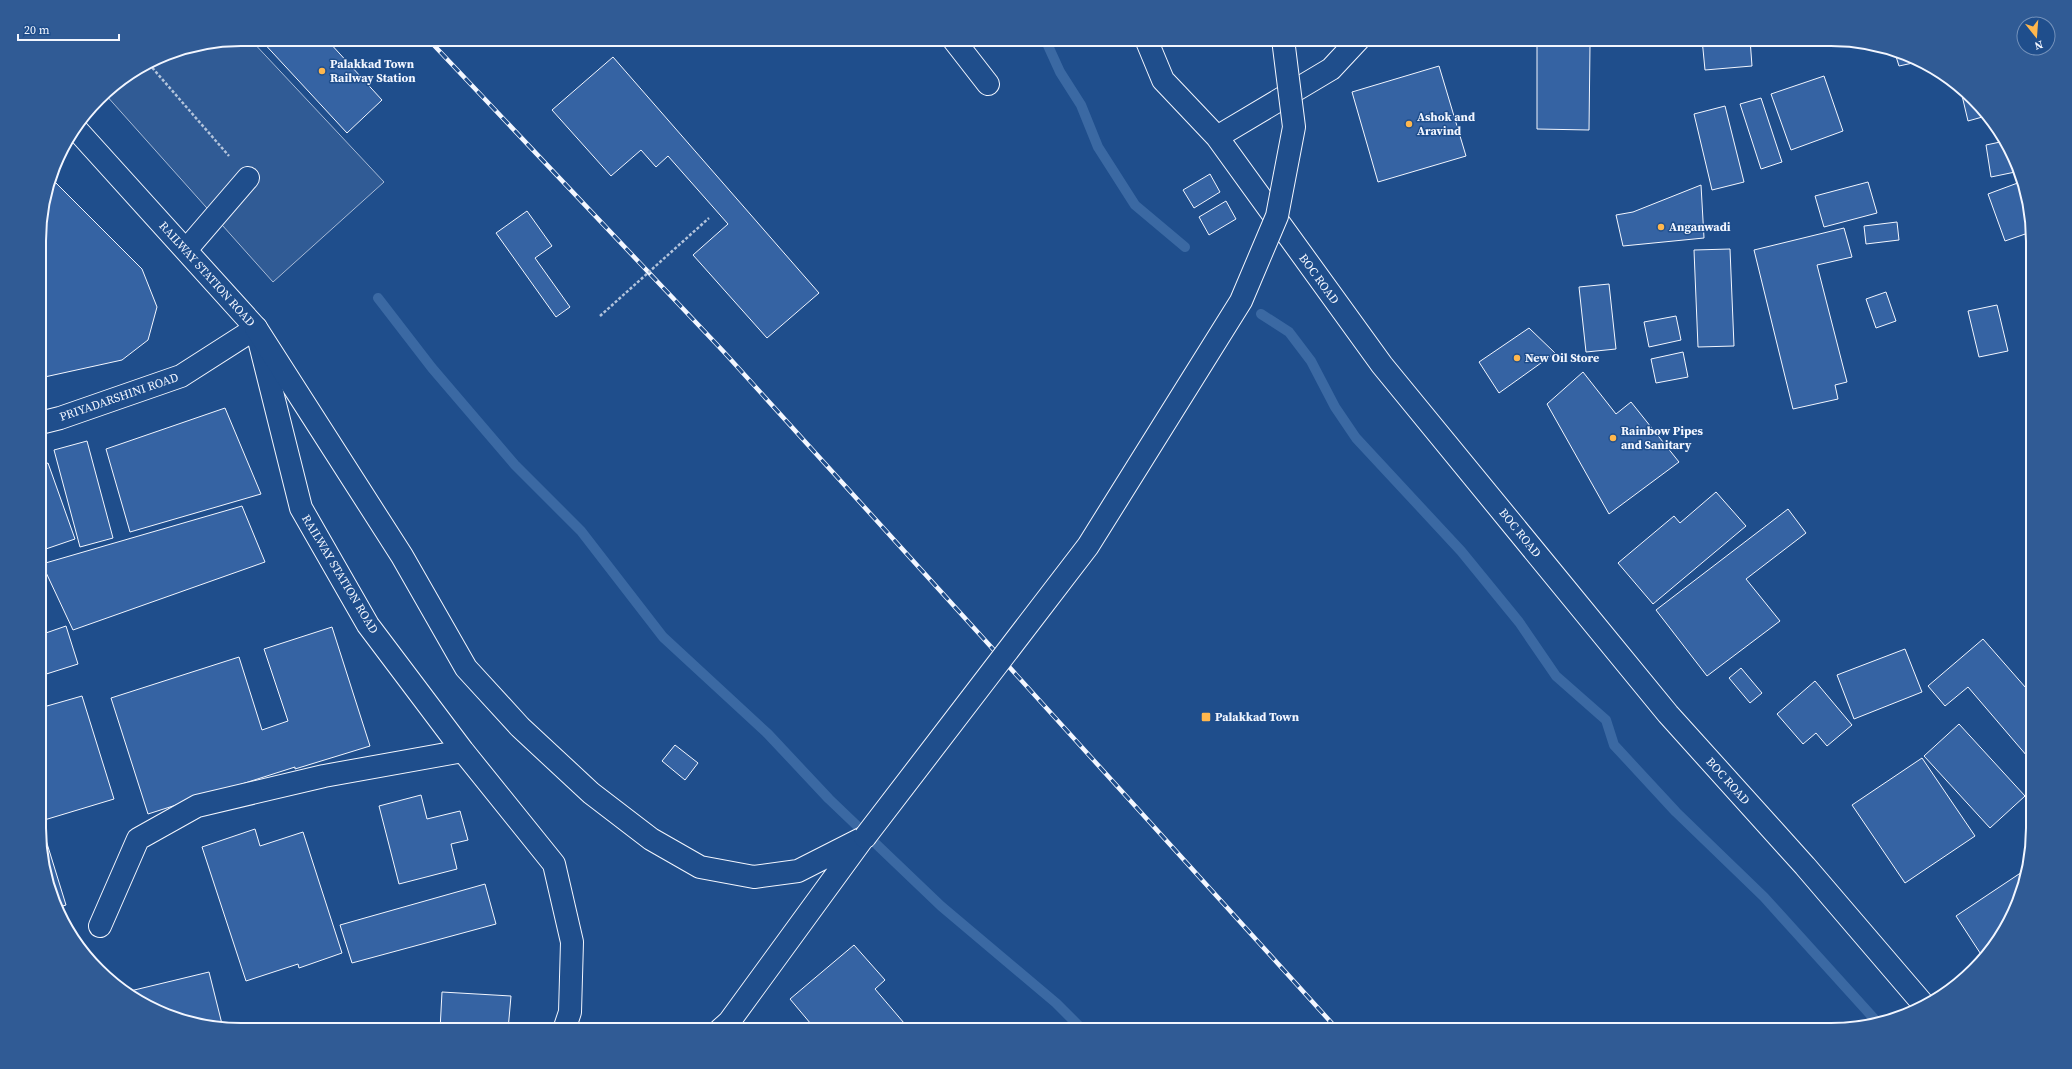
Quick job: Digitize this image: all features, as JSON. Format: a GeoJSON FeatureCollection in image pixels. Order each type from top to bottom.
{"type":"FeatureCollection","features":[{"type":"Feature","properties":{"kind":"street"},"geometry":{"type":"LineString","coordinates":[[958,46],[988,84]]}},
{"type":"Feature","properties":{"kind":"street","name":"BOC ROAD"},"geometry":{"type":"LineString","coordinates":[[1149,46],[1163,80],[1217,137],[1382,365],[1668,714],[1805,866],[1921,1001]]}},
{"type":"Feature","properties":{"kind":"street"},"geometry":{"type":"LineString","coordinates":[[728,1023],[864,837],[1088,546],[1241,301],[1277,216],[1294,128],[1284,46]]}},
{"type":"Feature","properties":{"kind":"street"},"geometry":{"type":"LineString","coordinates":[[1217,137],[1330,68],[1352,46]]}},
{"type":"Feature","properties":{"kind":"street","name":"RAILWAY STATION ROAD"},"geometry":{"type":"LineString","coordinates":[[79,133],[256,328],[301,508],[368,625],[463,751],[554,864],[572,942],[571,1023]]}},
{"type":"Feature","properties":{"kind":"street"},"geometry":{"type":"LineString","coordinates":[[186,250],[248,178]]}},
{"type":"Feature","properties":{"kind":"street"},"geometry":{"type":"LineString","coordinates":[[256,328],[402,556],[466,668],[520,727],[591,793],[652,839],[700,867],[754,877],[798,871],[864,837]]}},
{"type":"Feature","properties":{"kind":"street","name":"PRIYADARSHINI ROAD"},"geometry":{"type":"LineString","coordinates":[[46,422],[181,376],[256,328]]}},
{"type":"Feature","properties":{"kind":"street"},"geometry":{"type":"LineString","coordinates":[[100,926],[138,840],[197,806],[324,776],[463,751]]}},
{"type":"Feature","properties":{"kind":"path"},"geometry":{"type":"LineString","coordinates":[[152,68],[248,178]]}},
{"type":"Feature","properties":{"kind":"path"},"geometry":{"type":"LineString","coordinates":[[600,316],[709,218]]}},
{"type":"Feature","properties":{"kind":"shaded area"},"geometry":{"type":"Polygon","coordinates":[[[229,46],[257,46],[384,182],[273,282],[109,98],[122,86],[155,66],[179,56],[229,46]]]}},
{"type":"Feature","properties":{"kind":"building","name":"Palakkad Town Railway Station"},"geometry":{"type":"Polygon","coordinates":[[[266,46],[333,46],[382,100],[347,133],[266,46]]]}},
{"type":"Feature","properties":{"kind":"building"},"geometry":{"type":"Polygon","coordinates":[[[1537,46],[1590,46],[1589,130],[1537,129],[1537,46]]]}},
{"type":"Feature","properties":{"kind":"building"},"geometry":{"type":"Polygon","coordinates":[[[1703,46],[1751,46],[1752,66],[1705,70],[1703,46]]]}},
{"type":"Feature","properties":{"kind":"building"},"geometry":{"type":"Polygon","coordinates":[[[613,57],[819,293],[767,338],[693,255],[728,224],[668,156],[656,167],[641,150],[611,176],[552,110],[613,57]]]}},
{"type":"Feature","properties":{"kind":"building"},"geometry":{"type":"Polygon","coordinates":[[[1896,57],[1911,63],[1899,66],[1896,57]]]}},
{"type":"Feature","properties":{"kind":"building","name":"Ashok and Aravind"},"geometry":{"type":"Polygon","coordinates":[[[1439,66],[1466,156],[1378,182],[1352,92],[1439,66]]]}},
{"type":"Feature","properties":{"kind":"building"},"geometry":{"type":"Polygon","coordinates":[[[1824,76],[1843,131],[1791,150],[1771,94],[1824,76]]]}},
{"type":"Feature","properties":{"kind":"building"},"geometry":{"type":"Polygon","coordinates":[[[1962,97],[1982,117],[1968,121],[1962,97]]]}},
{"type":"Feature","properties":{"kind":"building"},"geometry":{"type":"Polygon","coordinates":[[[1761,98],[1782,162],[1761,169],[1740,104],[1761,98]]]}},
{"type":"Feature","properties":{"kind":"building"},"geometry":{"type":"Polygon","coordinates":[[[1725,106],[1744,182],[1712,190],[1694,114],[1725,106]]]}},
{"type":"Feature","properties":{"kind":"building"},"geometry":{"type":"Polygon","coordinates":[[[1999,142],[2013,172],[1991,177],[1986,145],[1999,142]]]}},
{"type":"Feature","properties":{"kind":"building"},"geometry":{"type":"Polygon","coordinates":[[[1210,174],[1220,192],[1194,208],[1183,190],[1210,174]]]}},
{"type":"Feature","properties":{"kind":"building"},"geometry":{"type":"Polygon","coordinates":[[[55,182],[142,269],[157,307],[148,340],[122,360],[46,377],[46,229],[55,182]]]}},
{"type":"Feature","properties":{"kind":"building"},"geometry":{"type":"Polygon","coordinates":[[[1868,182],[1877,213],[1824,227],[1815,196],[1868,182]]]}},
{"type":"Feature","properties":{"kind":"building"},"geometry":{"type":"Polygon","coordinates":[[[2017,183],[2022,203],[2026,234],[2005,241],[1988,194],[2017,183]]]}},
{"type":"Feature","properties":{"kind":"building","name":"Anganwadi"},"geometry":{"type":"Polygon","coordinates":[[[1701,185],[1704,238],[1623,246],[1616,215],[1633,212],[1701,185]]]}},
{"type":"Feature","properties":{"kind":"building"},"geometry":{"type":"Polygon","coordinates":[[[1226,201],[1236,219],[1209,235],[1199,217],[1226,201]]]}},
{"type":"Feature","properties":{"kind":"building"},"geometry":{"type":"Polygon","coordinates":[[[527,211],[552,246],[535,258],[570,307],[556,317],[496,233],[527,211]]]}},
{"type":"Feature","properties":{"kind":"building"},"geometry":{"type":"Polygon","coordinates":[[[1897,222],[1899,240],[1866,244],[1864,226],[1897,222]]]}},
{"type":"Feature","properties":{"kind":"building"},"geometry":{"type":"Polygon","coordinates":[[[1844,228],[1852,257],[1817,265],[1847,382],[1835,385],[1838,399],[1793,409],[1754,250],[1844,228]]]}},
{"type":"Feature","properties":{"kind":"building"},"geometry":{"type":"Polygon","coordinates":[[[1730,249],[1734,346],[1698,347],[1694,250],[1730,249]]]}},
{"type":"Feature","properties":{"kind":"building"},"geometry":{"type":"Polygon","coordinates":[[[1609,284],[1616,349],[1586,352],[1579,287],[1609,284]]]}},
{"type":"Feature","properties":{"kind":"building"},"geometry":{"type":"Polygon","coordinates":[[[1886,292],[1896,321],[1876,328],[1866,299],[1886,292]]]}},
{"type":"Feature","properties":{"kind":"building"},"geometry":{"type":"Polygon","coordinates":[[[1997,305],[2008,351],[1979,357],[1968,311],[1997,305]]]}},
{"type":"Feature","properties":{"kind":"building"},"geometry":{"type":"Polygon","coordinates":[[[1676,316],[1681,340],[1649,347],[1644,322],[1676,316]]]}},
{"type":"Feature","properties":{"kind":"building","name":"New Oil Store"},"geometry":{"type":"Polygon","coordinates":[[[1529,328],[1555,353],[1499,393],[1479,362],[1529,328]]]}},
{"type":"Feature","properties":{"kind":"building"},"geometry":{"type":"Polygon","coordinates":[[[1683,352],[1688,377],[1656,383],[1651,359],[1683,352]]]}},
{"type":"Feature","properties":{"kind":"building","name":"Rainbow Pipes and Sanitary"},"geometry":{"type":"Polygon","coordinates":[[[1583,372],[1616,414],[1631,402],[1679,462],[1609,514],[1547,404],[1583,372]]]}},
{"type":"Feature","properties":{"kind":"building"},"geometry":{"type":"Polygon","coordinates":[[[225,408],[261,494],[130,532],[106,449],[225,408]]]}},
{"type":"Feature","properties":{"kind":"building"},"geometry":{"type":"Polygon","coordinates":[[[87,441],[113,538],[80,547],[54,450],[87,441]]]}},
{"type":"Feature","properties":{"kind":"building"},"geometry":{"type":"Polygon","coordinates":[[[48,463],[75,539],[46,549],[46,464],[48,463]]]}},
{"type":"Feature","properties":{"kind":"building"},"geometry":{"type":"Polygon","coordinates":[[[1716,492],[1746,526],[1653,604],[1618,563],[1674,516],[1680,523],[1716,492]]]}},
{"type":"Feature","properties":{"kind":"building"},"geometry":{"type":"Polygon","coordinates":[[[242,506],[265,562],[73,630],[46,573],[46,563],[242,506]]]}},
{"type":"Feature","properties":{"kind":"building"},"geometry":{"type":"Polygon","coordinates":[[[1788,509],[1806,533],[1746,579],[1780,621],[1707,676],[1656,610],[1788,509]]]}},
{"type":"Feature","properties":{"kind":"building"},"geometry":{"type":"Polygon","coordinates":[[[66,626],[78,664],[46,674],[46,633],[66,626]]]}},
{"type":"Feature","properties":{"kind":"building"},"geometry":{"type":"Polygon","coordinates":[[[332,627],[370,746],[295,769],[295,767],[148,814],[111,698],[239,657],[262,730],[288,721],[264,649],[332,627]]]}},
{"type":"Feature","properties":{"kind":"building"},"geometry":{"type":"Polygon","coordinates":[[[1983,639],[2026,688],[2026,755],[1968,687],[1945,706],[1928,686],[1983,639]]]}},
{"type":"Feature","properties":{"kind":"building"},"geometry":{"type":"Polygon","coordinates":[[[1905,649],[1922,692],[1854,719],[1837,675],[1905,649]]]}},
{"type":"Feature","properties":{"kind":"building"},"geometry":{"type":"Polygon","coordinates":[[[1741,668],[1762,693],[1750,703],[1729,678],[1741,668]]]}},
{"type":"Feature","properties":{"kind":"building"},"geometry":{"type":"Polygon","coordinates":[[[1815,681],[1852,725],[1827,746],[1816,733],[1803,744],[1777,714],[1815,681]]]}},
{"type":"Feature","properties":{"kind":"building"},"geometry":{"type":"Polygon","coordinates":[[[82,696],[114,799],[46,819],[46,706],[82,696]]]}},
{"type":"Feature","properties":{"kind":"building"},"geometry":{"type":"Polygon","coordinates":[[[1959,724],[2025,796],[1990,828],[1924,756],[1959,724]]]}},
{"type":"Feature","properties":{"kind":"building"},"geometry":{"type":"Polygon","coordinates":[[[675,745],[698,763],[685,780],[662,761],[675,745]]]}},
{"type":"Feature","properties":{"kind":"building"},"geometry":{"type":"Polygon","coordinates":[[[1922,758],[1975,836],[1905,883],[1852,805],[1922,758]]]}},
{"type":"Feature","properties":{"kind":"building"},"geometry":{"type":"Polygon","coordinates":[[[421,795],[427,819],[460,811],[468,840],[451,844],[457,869],[399,884],[379,806],[421,795]]]}},
{"type":"Feature","properties":{"kind":"building"},"geometry":{"type":"Polygon","coordinates":[[[255,829],[260,846],[303,832],[342,953],[299,968],[298,964],[246,981],[202,847],[255,829]]]}},
{"type":"Feature","properties":{"kind":"building"},"geometry":{"type":"Polygon","coordinates":[[[46,840],[66,905],[63,906],[56,890],[46,840]]]}},
{"type":"Feature","properties":{"kind":"building"},"geometry":{"type":"Polygon","coordinates":[[[2020,873],[2016,890],[2006,914],[1986,947],[1980,953],[1956,916],[2020,873]]]}},
{"type":"Feature","properties":{"kind":"building"},"geometry":{"type":"Polygon","coordinates":[[[485,884],[496,924],[352,963],[340,925],[485,884]]]}},
{"type":"Feature","properties":{"kind":"building"},"geometry":{"type":"Polygon","coordinates":[[[854,945],[885,980],[875,989],[904,1023],[810,1023],[790,999],[854,945]]]}},
{"type":"Feature","properties":{"kind":"building"},"geometry":{"type":"Polygon","coordinates":[[[209,972],[221,1022],[179,1013],[155,1003],[133,990],[209,972]]]}},
{"type":"Feature","properties":{"kind":"building"},"geometry":{"type":"Polygon","coordinates":[[[442,992],[511,996],[509,1023],[440,1023],[442,992]]]}},
{"type":"Feature","properties":{"kind":"waterway"},"geometry":{"type":"LineString","coordinates":[[1048,46],[1060,72],[1081,105],[1098,147],[1135,205],[1185,247]]}},
{"type":"Feature","properties":{"kind":"waterway"},"geometry":{"type":"LineString","coordinates":[[378,298],[432,368],[515,465],[581,531],[663,637],[768,734],[829,799],[941,906],[1056,1003],[1076,1023]]}},
{"type":"Feature","properties":{"kind":"waterway"},"geometry":{"type":"LineString","coordinates":[[1261,314],[1289,332],[1311,361],[1335,407],[1356,438],[1461,551],[1519,622],[1556,676],[1606,720],[1614,745],[1676,812],[1764,897],[1873,1018]]}},
{"type":"Feature","properties":{"kind":"railway"},"geometry":{"type":"LineString","coordinates":[[435,46],[723,351],[1332,1023]]}},
{"type":"Feature","properties":{"kind":"place","name":"Palakkad Town Railway Station"},"geometry":{"type":"Point","coordinates":[322,71]}},
{"type":"Feature","properties":{"kind":"place","name":"Ashok and Aravind"},"geometry":{"type":"Point","coordinates":[1409,124]}},
{"type":"Feature","properties":{"kind":"place","name":"Anganwadi"},"geometry":{"type":"Point","coordinates":[1661,227]}},
{"type":"Feature","properties":{"kind":"place","name":"New Oil Store"},"geometry":{"type":"Point","coordinates":[1517,358]}},
{"type":"Feature","properties":{"kind":"place","name":"Rainbow Pipes and Sanitary"},"geometry":{"type":"Point","coordinates":[1613,438]}},
{"type":"Feature","properties":{"kind":"place","name":"Palakkad Town"},"geometry":{"type":"Point","coordinates":[1206,717]}}]}
